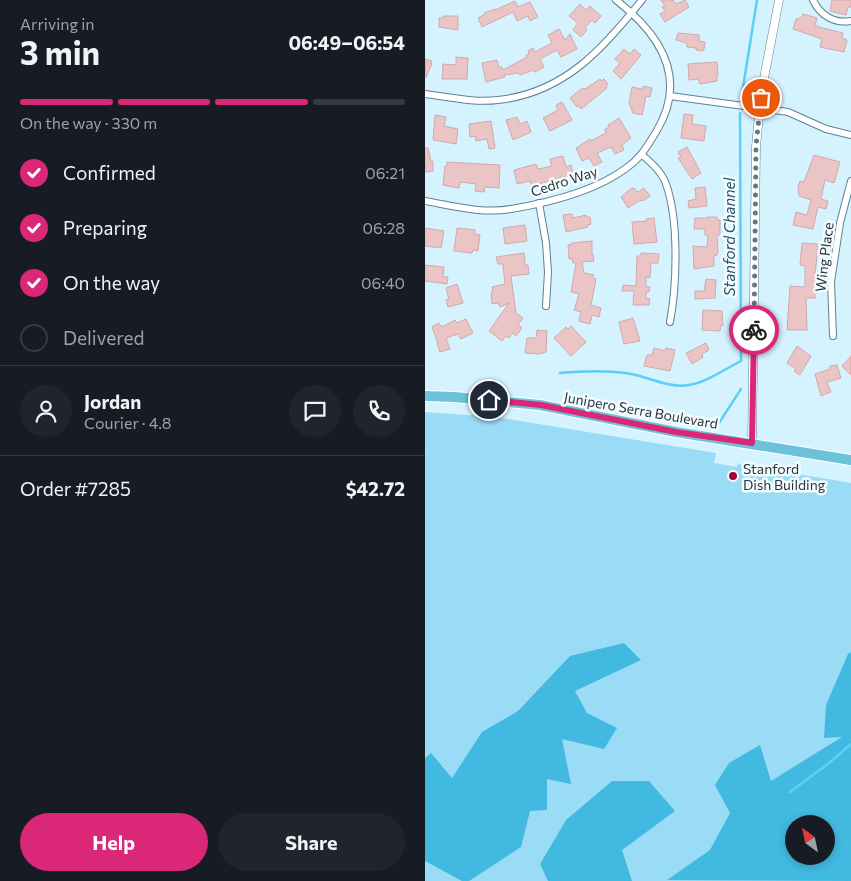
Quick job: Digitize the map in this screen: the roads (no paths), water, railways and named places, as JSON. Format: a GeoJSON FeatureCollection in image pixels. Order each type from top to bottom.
{"type":"FeatureCollection","features":[{"type":"Feature","properties":{"kind":"main road","name":"Junipero Serra Boulevard"},"geometry":{"type":"LineString","coordinates":[[425,396],[454,396],[541,405],[676,432],[851,460]]}},
{"type":"Feature","properties":{"kind":"street","name":"Cedro Way"},"geometry":{"type":"LineString","coordinates":[[425,202],[487,210],[510,209],[539,203],[584,190],[610,179],[642,155],[660,125],[671,96],[670,75],[665,57],[658,43],[632,12],[616,0]]}},
{"type":"Feature","properties":{"kind":"street"},"geometry":{"type":"LineString","coordinates":[[425,94],[477,101],[497,101],[525,96],[559,82],[590,59],[641,0]]}},
{"type":"Feature","properties":{"kind":"street"},"geometry":{"type":"LineString","coordinates":[[752,443],[756,146],[759,108],[779,0]]}},
{"type":"Feature","properties":{"kind":"street"},"geometry":{"type":"LineString","coordinates":[[813,0],[818,9],[829,19],[851,21]]}},
{"type":"Feature","properties":{"kind":"street"},"geometry":{"type":"LineString","coordinates":[[671,96],[788,112],[826,129],[851,134]]}},
{"type":"Feature","properties":{"kind":"street"},"geometry":{"type":"LineString","coordinates":[[642,155],[652,163],[666,184],[673,214],[675,272],[674,298],[670,322]]}},
{"type":"Feature","properties":{"kind":"street","name":"Wing Place"},"geometry":{"type":"LineString","coordinates":[[833,336],[831,282],[840,223],[851,182]]}},
{"type":"Feature","properties":{"kind":"street"},"geometry":{"type":"LineString","coordinates":[[539,203],[546,243],[548,272],[546,306]]}},
{"type":"Feature","properties":{"kind":"waterway","name":"Stanford Channel"},"geometry":{"type":"LineString","coordinates":[[741,100],[757,0]]}},
{"type":"Feature","properties":{"kind":"waterway","name":"Stanford Channel"},"geometry":{"type":"LineString","coordinates":[[560,373],[617,372],[681,386],[702,381],[741,361],[740,113]]}},
{"type":"Feature","properties":{"kind":"waterway","name":"Stanford Channel"},"geometry":{"type":"LineString","coordinates":[[719,423],[741,389]]}},
{"type":"Feature","properties":{"kind":"waterway"},"geometry":{"type":"LineString","coordinates":[[790,792],[851,744]]}},
{"type":"Feature","properties":{"kind":"place","name":"Stanford Dish Building"},"geometry":{"type":"Point","coordinates":[733,476]}}]}
